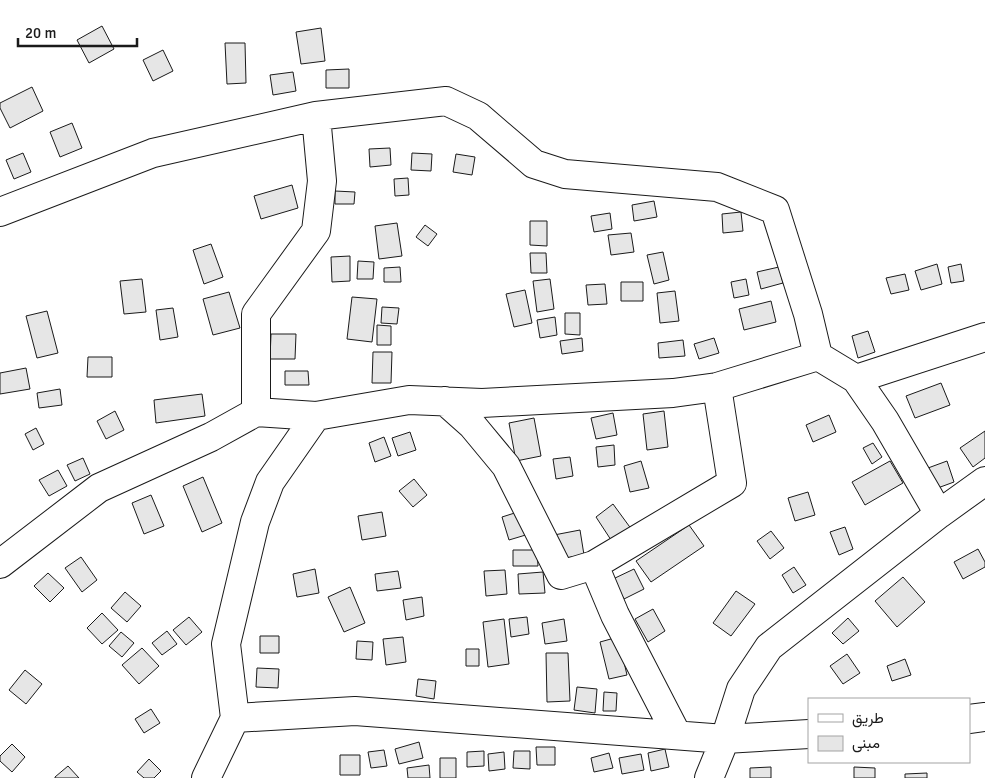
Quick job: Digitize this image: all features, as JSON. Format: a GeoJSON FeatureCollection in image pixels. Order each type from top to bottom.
{"type":"FeatureCollection","features":[{"type":"Feature","properties":{"kind":"street"},"geometry":{"type":"LineString","coordinates":[[0,212],[153,154],[316,116],[446,101],[478,116],[534,164],[566,174],[716,187],[775,210],[808,314],[818,356],[856,379],[885,421],[939,514]]}},
{"type":"Feature","properties":{"kind":"street"},"geometry":{"type":"LineString","coordinates":[[256,412],[256,314],[316,231],[322,181],[316,116]]}},
{"type":"Feature","properties":{"kind":"street"},"geometry":{"type":"LineString","coordinates":[[856,379],[985,337]]}},
{"type":"Feature","properties":{"kind":"street"},"geometry":{"type":"LineString","coordinates":[[0,564],[99,488],[211,437],[256,412],[316,416],[409,400],[482,403],[673,393],[717,388],[818,356]]}},
{"type":"Feature","properties":{"kind":"street"},"geometry":{"type":"LineString","coordinates":[[445,401],[472,425],[506,466],[561,575],[594,565],[732,483],[717,388]]}},
{"type":"Feature","properties":{"kind":"street"},"geometry":{"type":"LineString","coordinates":[[206,778],[235,718],[226,644],[255,522],[270,482],[316,416]]}},
{"type":"Feature","properties":{"kind":"street"},"geometry":{"type":"LineString","coordinates":[[710,778],[726,739],[742,689],[769,648],[939,514],[985,481]]}},
{"type":"Feature","properties":{"kind":"street"},"geometry":{"type":"LineString","coordinates":[[594,565],[615,615],[677,735]]}},
{"type":"Feature","properties":{"kind":"street"},"geometry":{"type":"LineString","coordinates":[[235,718],[355,711],[726,739],[808,734]]}},
{"type":"Feature","properties":{"kind":"street"},"geometry":{"type":"LineString","coordinates":[[970,719],[985,717]]}},
{"type":"Feature","properties":{"kind":"building"},"geometry":{"type":"Polygon","coordinates":[[[102,26],[114,49],[89,63],[77,40],[102,26]]]}},
{"type":"Feature","properties":{"kind":"building"},"geometry":{"type":"Polygon","coordinates":[[[321,28],[325,61],[301,64],[296,32],[321,28]]]}},
{"type":"Feature","properties":{"kind":"building"},"geometry":{"type":"Polygon","coordinates":[[[225,43],[245,43],[246,83],[227,84],[225,43]]]}},
{"type":"Feature","properties":{"kind":"building"},"geometry":{"type":"Polygon","coordinates":[[[163,50],[173,71],[153,81],[143,60],[163,50]]]}},
{"type":"Feature","properties":{"kind":"building"},"geometry":{"type":"Polygon","coordinates":[[[349,69],[349,88],[326,88],[326,70],[349,69]]]}},
{"type":"Feature","properties":{"kind":"building"},"geometry":{"type":"Polygon","coordinates":[[[293,72],[296,91],[273,95],[270,75],[293,72]]]}},
{"type":"Feature","properties":{"kind":"building"},"geometry":{"type":"Polygon","coordinates":[[[32,87],[43,111],[10,128],[0,108],[0,103],[32,87]]]}},
{"type":"Feature","properties":{"kind":"building"},"geometry":{"type":"Polygon","coordinates":[[[72,123],[82,148],[60,157],[50,132],[72,123]]]}},
{"type":"Feature","properties":{"kind":"building"},"geometry":{"type":"Polygon","coordinates":[[[390,148],[391,165],[370,167],[369,149],[390,148]]]}},
{"type":"Feature","properties":{"kind":"building"},"geometry":{"type":"Polygon","coordinates":[[[23,153],[31,172],[14,179],[6,160],[23,153]]]}},
{"type":"Feature","properties":{"kind":"building"},"geometry":{"type":"Polygon","coordinates":[[[412,153],[432,154],[431,171],[411,170],[412,153]]]}},
{"type":"Feature","properties":{"kind":"building"},"geometry":{"type":"Polygon","coordinates":[[[456,154],[475,157],[472,175],[453,172],[456,154]]]}},
{"type":"Feature","properties":{"kind":"building"},"geometry":{"type":"Polygon","coordinates":[[[408,178],[409,195],[395,196],[394,179],[408,178]]]}},
{"type":"Feature","properties":{"kind":"building"},"geometry":{"type":"Polygon","coordinates":[[[292,185],[298,208],[261,219],[254,196],[292,185]]]}},
{"type":"Feature","properties":{"kind":"building"},"geometry":{"type":"Polygon","coordinates":[[[335,191],[355,192],[354,204],[335,204],[335,191]]]}},
{"type":"Feature","properties":{"kind":"building"},"geometry":{"type":"Polygon","coordinates":[[[654,201],[657,217],[634,221],[632,205],[654,201]]]}},
{"type":"Feature","properties":{"kind":"building"},"geometry":{"type":"Polygon","coordinates":[[[741,212],[743,231],[723,233],[722,214],[741,212]]]}},
{"type":"Feature","properties":{"kind":"building"},"geometry":{"type":"Polygon","coordinates":[[[610,213],[612,229],[594,232],[591,216],[610,213]]]}},
{"type":"Feature","properties":{"kind":"building"},"geometry":{"type":"Polygon","coordinates":[[[530,221],[547,221],[547,246],[530,245],[530,221]]]}},
{"type":"Feature","properties":{"kind":"building"},"geometry":{"type":"Polygon","coordinates":[[[397,223],[402,256],[379,259],[375,226],[397,223]]]}},
{"type":"Feature","properties":{"kind":"building"},"geometry":{"type":"Polygon","coordinates":[[[425,225],[437,234],[428,246],[416,237],[425,225]]]}},
{"type":"Feature","properties":{"kind":"building"},"geometry":{"type":"Polygon","coordinates":[[[631,233],[634,252],[611,255],[608,235],[631,233]]]}},
{"type":"Feature","properties":{"kind":"building"},"geometry":{"type":"Polygon","coordinates":[[[211,244],[223,277],[204,284],[193,250],[211,244]]]}},
{"type":"Feature","properties":{"kind":"building"},"geometry":{"type":"Polygon","coordinates":[[[663,252],[669,280],[654,284],[647,255],[663,252]]]}},
{"type":"Feature","properties":{"kind":"building"},"geometry":{"type":"Polygon","coordinates":[[[530,253],[546,253],[547,273],[531,273],[530,253]]]}},
{"type":"Feature","properties":{"kind":"building"},"geometry":{"type":"Polygon","coordinates":[[[350,256],[350,281],[332,282],[331,257],[350,256]]]}},
{"type":"Feature","properties":{"kind":"building"},"geometry":{"type":"Polygon","coordinates":[[[358,261],[374,262],[373,279],[357,279],[358,261]]]}},
{"type":"Feature","properties":{"kind":"building"},"geometry":{"type":"Polygon","coordinates":[[[937,264],[942,284],[921,290],[915,271],[937,264]]]}},
{"type":"Feature","properties":{"kind":"building"},"geometry":{"type":"Polygon","coordinates":[[[961,264],[964,281],[951,283],[948,267],[961,264]]]}},
{"type":"Feature","properties":{"kind":"building"},"geometry":{"type":"Polygon","coordinates":[[[400,267],[401,282],[384,282],[384,268],[400,267]]]}},
{"type":"Feature","properties":{"kind":"building"},"geometry":{"type":"Polygon","coordinates":[[[779,267],[783,283],[761,289],[757,272],[779,267]]]}},
{"type":"Feature","properties":{"kind":"building"},"geometry":{"type":"Polygon","coordinates":[[[905,274],[909,290],[891,294],[886,278],[905,274]]]}},
{"type":"Feature","properties":{"kind":"building"},"geometry":{"type":"Polygon","coordinates":[[[142,279],[146,312],[124,314],[120,281],[142,279]]]}},
{"type":"Feature","properties":{"kind":"building"},"geometry":{"type":"Polygon","coordinates":[[[550,279],[554,309],[537,312],[533,281],[550,279]]]}},
{"type":"Feature","properties":{"kind":"building"},"geometry":{"type":"Polygon","coordinates":[[[746,279],[749,295],[734,298],[731,282],[746,279]]]}},
{"type":"Feature","properties":{"kind":"building"},"geometry":{"type":"Polygon","coordinates":[[[621,282],[643,282],[643,301],[621,301],[621,282]]]}},
{"type":"Feature","properties":{"kind":"building"},"geometry":{"type":"Polygon","coordinates":[[[605,284],[607,304],[588,305],[586,285],[605,284]]]}},
{"type":"Feature","properties":{"kind":"building"},"geometry":{"type":"Polygon","coordinates":[[[525,290],[532,323],[514,327],[506,294],[525,290]]]}},
{"type":"Feature","properties":{"kind":"building"},"geometry":{"type":"Polygon","coordinates":[[[675,291],[679,321],[660,323],[657,293],[675,291]]]}},
{"type":"Feature","properties":{"kind":"building"},"geometry":{"type":"Polygon","coordinates":[[[229,292],[240,328],[213,335],[203,299],[229,292]]]}},
{"type":"Feature","properties":{"kind":"building"},"geometry":{"type":"Polygon","coordinates":[[[352,297],[377,299],[372,342],[347,339],[352,297]]]}},
{"type":"Feature","properties":{"kind":"building"},"geometry":{"type":"Polygon","coordinates":[[[771,301],[776,322],[744,330],[739,309],[771,301]]]}},
{"type":"Feature","properties":{"kind":"building"},"geometry":{"type":"Polygon","coordinates":[[[382,307],[399,308],[397,324],[381,323],[382,307]]]}},
{"type":"Feature","properties":{"kind":"building"},"geometry":{"type":"Polygon","coordinates":[[[173,308],[178,337],[160,340],[156,310],[173,308]]]}},
{"type":"Feature","properties":{"kind":"building"},"geometry":{"type":"Polygon","coordinates":[[[47,311],[58,353],[37,358],[26,316],[47,311]]]}},
{"type":"Feature","properties":{"kind":"building"},"geometry":{"type":"Polygon","coordinates":[[[565,313],[580,313],[580,335],[565,334],[565,313]]]}},
{"type":"Feature","properties":{"kind":"building"},"geometry":{"type":"Polygon","coordinates":[[[555,317],[557,335],[540,338],[537,320],[555,317]]]}},
{"type":"Feature","properties":{"kind":"building"},"geometry":{"type":"Polygon","coordinates":[[[377,325],[391,326],[391,345],[377,345],[377,325]]]}},
{"type":"Feature","properties":{"kind":"building"},"geometry":{"type":"Polygon","coordinates":[[[868,331],[875,352],[858,358],[852,336],[868,331]]]}},
{"type":"Feature","properties":{"kind":"building"},"geometry":{"type":"Polygon","coordinates":[[[271,334],[296,334],[295,359],[270,359],[271,334]]]}},
{"type":"Feature","properties":{"kind":"building"},"geometry":{"type":"Polygon","coordinates":[[[582,338],[583,351],[562,354],[560,341],[582,338]]]}},
{"type":"Feature","properties":{"kind":"building"},"geometry":{"type":"Polygon","coordinates":[[[714,338],[719,353],[699,359],[694,344],[714,338]]]}},
{"type":"Feature","properties":{"kind":"building"},"geometry":{"type":"Polygon","coordinates":[[[683,340],[685,356],[659,358],[658,343],[683,340]]]}},
{"type":"Feature","properties":{"kind":"building"},"geometry":{"type":"Polygon","coordinates":[[[373,352],[392,352],[391,383],[372,383],[373,352]]]}},
{"type":"Feature","properties":{"kind":"building"},"geometry":{"type":"Polygon","coordinates":[[[88,357],[112,357],[112,377],[87,377],[88,357]]]}},
{"type":"Feature","properties":{"kind":"building"},"geometry":{"type":"Polygon","coordinates":[[[26,368],[30,389],[0,394],[0,373],[26,368]]]}},
{"type":"Feature","properties":{"kind":"building"},"geometry":{"type":"Polygon","coordinates":[[[285,371],[308,371],[309,385],[285,385],[285,371]]]}},
{"type":"Feature","properties":{"kind":"building"},"geometry":{"type":"Polygon","coordinates":[[[941,383],[950,405],[915,418],[906,396],[941,383]]]}},
{"type":"Feature","properties":{"kind":"building"},"geometry":{"type":"Polygon","coordinates":[[[60,389],[62,405],[39,408],[37,393],[60,389]]]}},
{"type":"Feature","properties":{"kind":"building"},"geometry":{"type":"Polygon","coordinates":[[[202,394],[205,416],[156,423],[154,400],[202,394]]]}},
{"type":"Feature","properties":{"kind":"building"},"geometry":{"type":"Polygon","coordinates":[[[115,411],[124,430],[106,439],[97,421],[115,411]]]}},
{"type":"Feature","properties":{"kind":"building"},"geometry":{"type":"Polygon","coordinates":[[[664,411],[668,447],[647,450],[643,414],[664,411]]]}},
{"type":"Feature","properties":{"kind":"building"},"geometry":{"type":"Polygon","coordinates":[[[613,413],[617,435],[596,439],[591,418],[613,413]]]}},
{"type":"Feature","properties":{"kind":"building"},"geometry":{"type":"Polygon","coordinates":[[[829,415],[836,432],[813,442],[806,425],[829,415]]]}},
{"type":"Feature","properties":{"kind":"building"},"geometry":{"type":"Polygon","coordinates":[[[534,418],[541,456],[516,461],[509,423],[534,418]]]}},
{"type":"Feature","properties":{"kind":"building"},"geometry":{"type":"Polygon","coordinates":[[[36,428],[44,444],[33,450],[25,434],[36,428]]]}},
{"type":"Feature","properties":{"kind":"building"},"geometry":{"type":"Polygon","coordinates":[[[985,431],[985,458],[973,467],[960,448],[985,431]]]}},
{"type":"Feature","properties":{"kind":"building"},"geometry":{"type":"Polygon","coordinates":[[[410,432],[416,450],[398,456],[392,438],[410,432]]]}},
{"type":"Feature","properties":{"kind":"building"},"geometry":{"type":"Polygon","coordinates":[[[384,437],[391,456],[375,462],[369,443],[384,437]]]}},
{"type":"Feature","properties":{"kind":"building"},"geometry":{"type":"Polygon","coordinates":[[[873,443],[882,457],[872,464],[863,448],[873,443]]]}},
{"type":"Feature","properties":{"kind":"building"},"geometry":{"type":"Polygon","coordinates":[[[614,445],[615,465],[598,467],[596,447],[614,445]]]}},
{"type":"Feature","properties":{"kind":"building"},"geometry":{"type":"Polygon","coordinates":[[[570,457],[573,476],[556,479],[553,459],[570,457]]]}},
{"type":"Feature","properties":{"kind":"building"},"geometry":{"type":"Polygon","coordinates":[[[83,458],[90,474],[75,481],[67,465],[83,458]]]}},
{"type":"Feature","properties":{"kind":"building"},"geometry":{"type":"Polygon","coordinates":[[[641,461],[649,488],[630,492],[624,466],[641,461]]]}},
{"type":"Feature","properties":{"kind":"building"},"geometry":{"type":"Polygon","coordinates":[[[890,461],[903,483],[865,505],[852,482],[890,461]]]}},
{"type":"Feature","properties":{"kind":"building"},"geometry":{"type":"Polygon","coordinates":[[[947,461],[954,482],[935,489],[928,468],[947,461]]]}},
{"type":"Feature","properties":{"kind":"building"},"geometry":{"type":"Polygon","coordinates":[[[58,470],[67,486],[49,496],[39,480],[58,470]]]}},
{"type":"Feature","properties":{"kind":"building"},"geometry":{"type":"Polygon","coordinates":[[[203,477],[222,523],[202,532],[183,486],[203,477]]]}},
{"type":"Feature","properties":{"kind":"building"},"geometry":{"type":"Polygon","coordinates":[[[414,479],[427,495],[413,507],[399,491],[414,479]]]}},
{"type":"Feature","properties":{"kind":"building"},"geometry":{"type":"Polygon","coordinates":[[[808,492],[815,515],[795,521],[788,498],[808,492]]]}},
{"type":"Feature","properties":{"kind":"building"},"geometry":{"type":"Polygon","coordinates":[[[151,495],[164,526],[144,534],[132,503],[151,495]]]}},
{"type":"Feature","properties":{"kind":"building"},"geometry":{"type":"Polygon","coordinates":[[[613,504],[632,530],[613,543],[596,517],[613,504]]]}},
{"type":"Feature","properties":{"kind":"building"},"geometry":{"type":"Polygon","coordinates":[[[521,511],[529,534],[509,540],[502,517],[521,511]]]}},
{"type":"Feature","properties":{"kind":"building"},"geometry":{"type":"Polygon","coordinates":[[[382,512],[386,536],[362,540],[358,516],[382,512]]]}},
{"type":"Feature","properties":{"kind":"building"},"geometry":{"type":"Polygon","coordinates":[[[689,525],[704,546],[651,582],[636,561],[689,525]]]}},
{"type":"Feature","properties":{"kind":"building"},"geometry":{"type":"Polygon","coordinates":[[[845,527],[853,549],[839,555],[830,532],[845,527]]]}},
{"type":"Feature","properties":{"kind":"building"},"geometry":{"type":"Polygon","coordinates":[[[580,530],[584,555],[558,559],[554,535],[580,530]]]}},
{"type":"Feature","properties":{"kind":"building"},"geometry":{"type":"Polygon","coordinates":[[[771,531],[784,548],[770,559],[757,541],[771,531]]]}},
{"type":"Feature","properties":{"kind":"building"},"geometry":{"type":"Polygon","coordinates":[[[978,549],[985,562],[985,567],[963,579],[954,562],[978,549]]]}},
{"type":"Feature","properties":{"kind":"building"},"geometry":{"type":"Polygon","coordinates":[[[513,550],[537,550],[538,566],[513,566],[513,550]]]}},
{"type":"Feature","properties":{"kind":"building"},"geometry":{"type":"Polygon","coordinates":[[[81,557],[97,580],[82,592],[65,568],[81,557]]]}},
{"type":"Feature","properties":{"kind":"building"},"geometry":{"type":"Polygon","coordinates":[[[794,567],[806,585],[793,593],[782,575],[794,567]]]}},
{"type":"Feature","properties":{"kind":"building"},"geometry":{"type":"Polygon","coordinates":[[[315,569],[319,593],[297,597],[293,574],[315,569]]]}},
{"type":"Feature","properties":{"kind":"building"},"geometry":{"type":"Polygon","coordinates":[[[634,569],[644,589],[624,599],[613,579],[634,569]]]}},
{"type":"Feature","properties":{"kind":"building"},"geometry":{"type":"Polygon","coordinates":[[[505,570],[507,594],[486,596],[484,571],[505,570]]]}},
{"type":"Feature","properties":{"kind":"building"},"geometry":{"type":"Polygon","coordinates":[[[398,571],[401,588],[377,591],[375,574],[398,571]]]}},
{"type":"Feature","properties":{"kind":"building"},"geometry":{"type":"Polygon","coordinates":[[[543,572],[545,593],[519,594],[518,574],[543,572]]]}},
{"type":"Feature","properties":{"kind":"building"},"geometry":{"type":"Polygon","coordinates":[[[48,573],[64,588],[50,602],[34,586],[48,573]]]}},
{"type":"Feature","properties":{"kind":"building"},"geometry":{"type":"Polygon","coordinates":[[[903,577],[925,602],[897,627],[875,601],[903,577]]]}},
{"type":"Feature","properties":{"kind":"building"},"geometry":{"type":"Polygon","coordinates":[[[350,587],[365,623],[344,632],[328,597],[350,587]]]}},
{"type":"Feature","properties":{"kind":"building"},"geometry":{"type":"Polygon","coordinates":[[[736,591],[755,604],[731,636],[713,623],[736,591]]]}},
{"type":"Feature","properties":{"kind":"building"},"geometry":{"type":"Polygon","coordinates":[[[125,592],[141,606],[127,622],[111,608],[125,592]]]}},
{"type":"Feature","properties":{"kind":"building"},"geometry":{"type":"Polygon","coordinates":[[[422,597],[424,616],[406,620],[403,600],[422,597]]]}},
{"type":"Feature","properties":{"kind":"building"},"geometry":{"type":"Polygon","coordinates":[[[653,609],[665,631],[648,642],[635,619],[653,609]]]}},
{"type":"Feature","properties":{"kind":"building"},"geometry":{"type":"Polygon","coordinates":[[[102,613],[118,630],[102,644],[87,628],[102,613]]]}},
{"type":"Feature","properties":{"kind":"building"},"geometry":{"type":"Polygon","coordinates":[[[189,617],[202,632],[186,645],[173,630],[189,617]]]}},
{"type":"Feature","properties":{"kind":"building"},"geometry":{"type":"Polygon","coordinates":[[[527,617],[529,634],[511,637],[509,619],[527,617]]]}},
{"type":"Feature","properties":{"kind":"building"},"geometry":{"type":"Polygon","coordinates":[[[848,618],[859,631],[843,644],[832,633],[848,618]]]}},
{"type":"Feature","properties":{"kind":"building"},"geometry":{"type":"Polygon","coordinates":[[[504,619],[509,664],[488,667],[483,622],[504,619]]]}},
{"type":"Feature","properties":{"kind":"building"},"geometry":{"type":"Polygon","coordinates":[[[564,619],[567,641],[545,644],[542,623],[564,619]]]}},
{"type":"Feature","properties":{"kind":"building"},"geometry":{"type":"Polygon","coordinates":[[[167,631],[177,644],[162,655],[152,643],[167,631]]]}},
{"type":"Feature","properties":{"kind":"building"},"geometry":{"type":"Polygon","coordinates":[[[121,632],[134,643],[122,657],[109,646],[121,632]]]}},
{"type":"Feature","properties":{"kind":"building"},"geometry":{"type":"Polygon","coordinates":[[[260,636],[279,636],[279,653],[260,653],[260,636]]]}},
{"type":"Feature","properties":{"kind":"building"},"geometry":{"type":"Polygon","coordinates":[[[403,637],[406,662],[386,665],[383,639],[403,637]]]}},
{"type":"Feature","properties":{"kind":"building"},"geometry":{"type":"Polygon","coordinates":[[[618,637],[627,675],[609,679],[600,642],[618,637]]]}},
{"type":"Feature","properties":{"kind":"building"},"geometry":{"type":"Polygon","coordinates":[[[357,641],[373,642],[372,660],[356,659],[357,641]]]}},
{"type":"Feature","properties":{"kind":"building"},"geometry":{"type":"Polygon","coordinates":[[[142,648],[159,666],[139,684],[122,665],[142,648]]]}},
{"type":"Feature","properties":{"kind":"building"},"geometry":{"type":"Polygon","coordinates":[[[466,649],[479,649],[479,666],[466,666],[466,649]]]}},
{"type":"Feature","properties":{"kind":"building"},"geometry":{"type":"Polygon","coordinates":[[[546,653],[568,653],[570,701],[547,702],[546,653]]]}},
{"type":"Feature","properties":{"kind":"building"},"geometry":{"type":"Polygon","coordinates":[[[847,654],[860,673],[843,684],[830,666],[847,654]]]}},
{"type":"Feature","properties":{"kind":"building"},"geometry":{"type":"Polygon","coordinates":[[[905,659],[911,675],[892,681],[887,666],[905,659]]]}},
{"type":"Feature","properties":{"kind":"building"},"geometry":{"type":"Polygon","coordinates":[[[257,668],[279,669],[278,688],[256,687],[257,668]]]}},
{"type":"Feature","properties":{"kind":"building"},"geometry":{"type":"Polygon","coordinates":[[[25,670],[42,684],[26,704],[9,690],[25,670]]]}},
{"type":"Feature","properties":{"kind":"building"},"geometry":{"type":"Polygon","coordinates":[[[418,679],[436,681],[434,699],[416,696],[418,679]]]}},
{"type":"Feature","properties":{"kind":"building"},"geometry":{"type":"Polygon","coordinates":[[[577,687],[597,689],[595,713],[574,710],[577,687]]]}},
{"type":"Feature","properties":{"kind":"building"},"geometry":{"type":"Polygon","coordinates":[[[604,692],[617,693],[616,711],[603,711],[604,692]]]}},
{"type":"Feature","properties":{"kind":"building"},"geometry":{"type":"Polygon","coordinates":[[[151,709],[160,723],[144,733],[135,719],[151,709]]]}},
{"type":"Feature","properties":{"kind":"building"},"geometry":{"type":"Polygon","coordinates":[[[419,742],[423,758],[399,764],[395,749],[419,742]]]}},
{"type":"Feature","properties":{"kind":"building"},"geometry":{"type":"Polygon","coordinates":[[[12,744],[25,757],[12,772],[0,761],[0,756],[12,744]]]}},
{"type":"Feature","properties":{"kind":"building"},"geometry":{"type":"Polygon","coordinates":[[[536,747],[555,747],[555,765],[537,765],[536,747]]]}},
{"type":"Feature","properties":{"kind":"building"},"geometry":{"type":"Polygon","coordinates":[[[665,749],[669,767],[651,771],[648,753],[665,749]]]}},
{"type":"Feature","properties":{"kind":"building"},"geometry":{"type":"Polygon","coordinates":[[[384,750],[387,766],[371,768],[368,752],[384,750]]]}},
{"type":"Feature","properties":{"kind":"building"},"geometry":{"type":"Polygon","coordinates":[[[484,751],[484,766],[467,767],[467,752],[484,751]]]}},
{"type":"Feature","properties":{"kind":"building"},"geometry":{"type":"Polygon","coordinates":[[[514,751],[530,751],[530,769],[513,768],[514,751]]]}},
{"type":"Feature","properties":{"kind":"building"},"geometry":{"type":"Polygon","coordinates":[[[504,752],[505,769],[489,771],[488,754],[504,752]]]}},
{"type":"Feature","properties":{"kind":"building"},"geometry":{"type":"Polygon","coordinates":[[[609,753],[613,768],[594,772],[591,758],[609,753]]]}},
{"type":"Feature","properties":{"kind":"building"},"geometry":{"type":"Polygon","coordinates":[[[641,754],[644,770],[622,774],[619,758],[641,754]]]}},
{"type":"Feature","properties":{"kind":"building"},"geometry":{"type":"Polygon","coordinates":[[[340,755],[360,755],[360,775],[340,775],[340,755]]]}},
{"type":"Feature","properties":{"kind":"building"},"geometry":{"type":"Polygon","coordinates":[[[440,758],[456,758],[456,778],[440,778],[440,758]]]}},
{"type":"Feature","properties":{"kind":"building"},"geometry":{"type":"Polygon","coordinates":[[[149,759],[161,771],[154,778],[144,778],[137,772],[149,759]]]}},
{"type":"Feature","properties":{"kind":"building"},"geometry":{"type":"Polygon","coordinates":[[[429,765],[430,778],[408,778],[407,768],[429,765]]]}},
{"type":"Feature","properties":{"kind":"building"},"geometry":{"type":"Polygon","coordinates":[[[68,766],[79,778],[55,778],[55,777],[68,766]]]}},
{"type":"Feature","properties":{"kind":"building"},"geometry":{"type":"Polygon","coordinates":[[[771,767],[771,778],[750,778],[750,768],[771,767]]]}},
{"type":"Feature","properties":{"kind":"building"},"geometry":{"type":"Polygon","coordinates":[[[854,767],[875,768],[875,778],[854,778],[854,767]]]}},
{"type":"Feature","properties":{"kind":"building"},"geometry":{"type":"Polygon","coordinates":[[[927,773],[927,778],[905,778],[905,774],[927,773]]]}}]}
